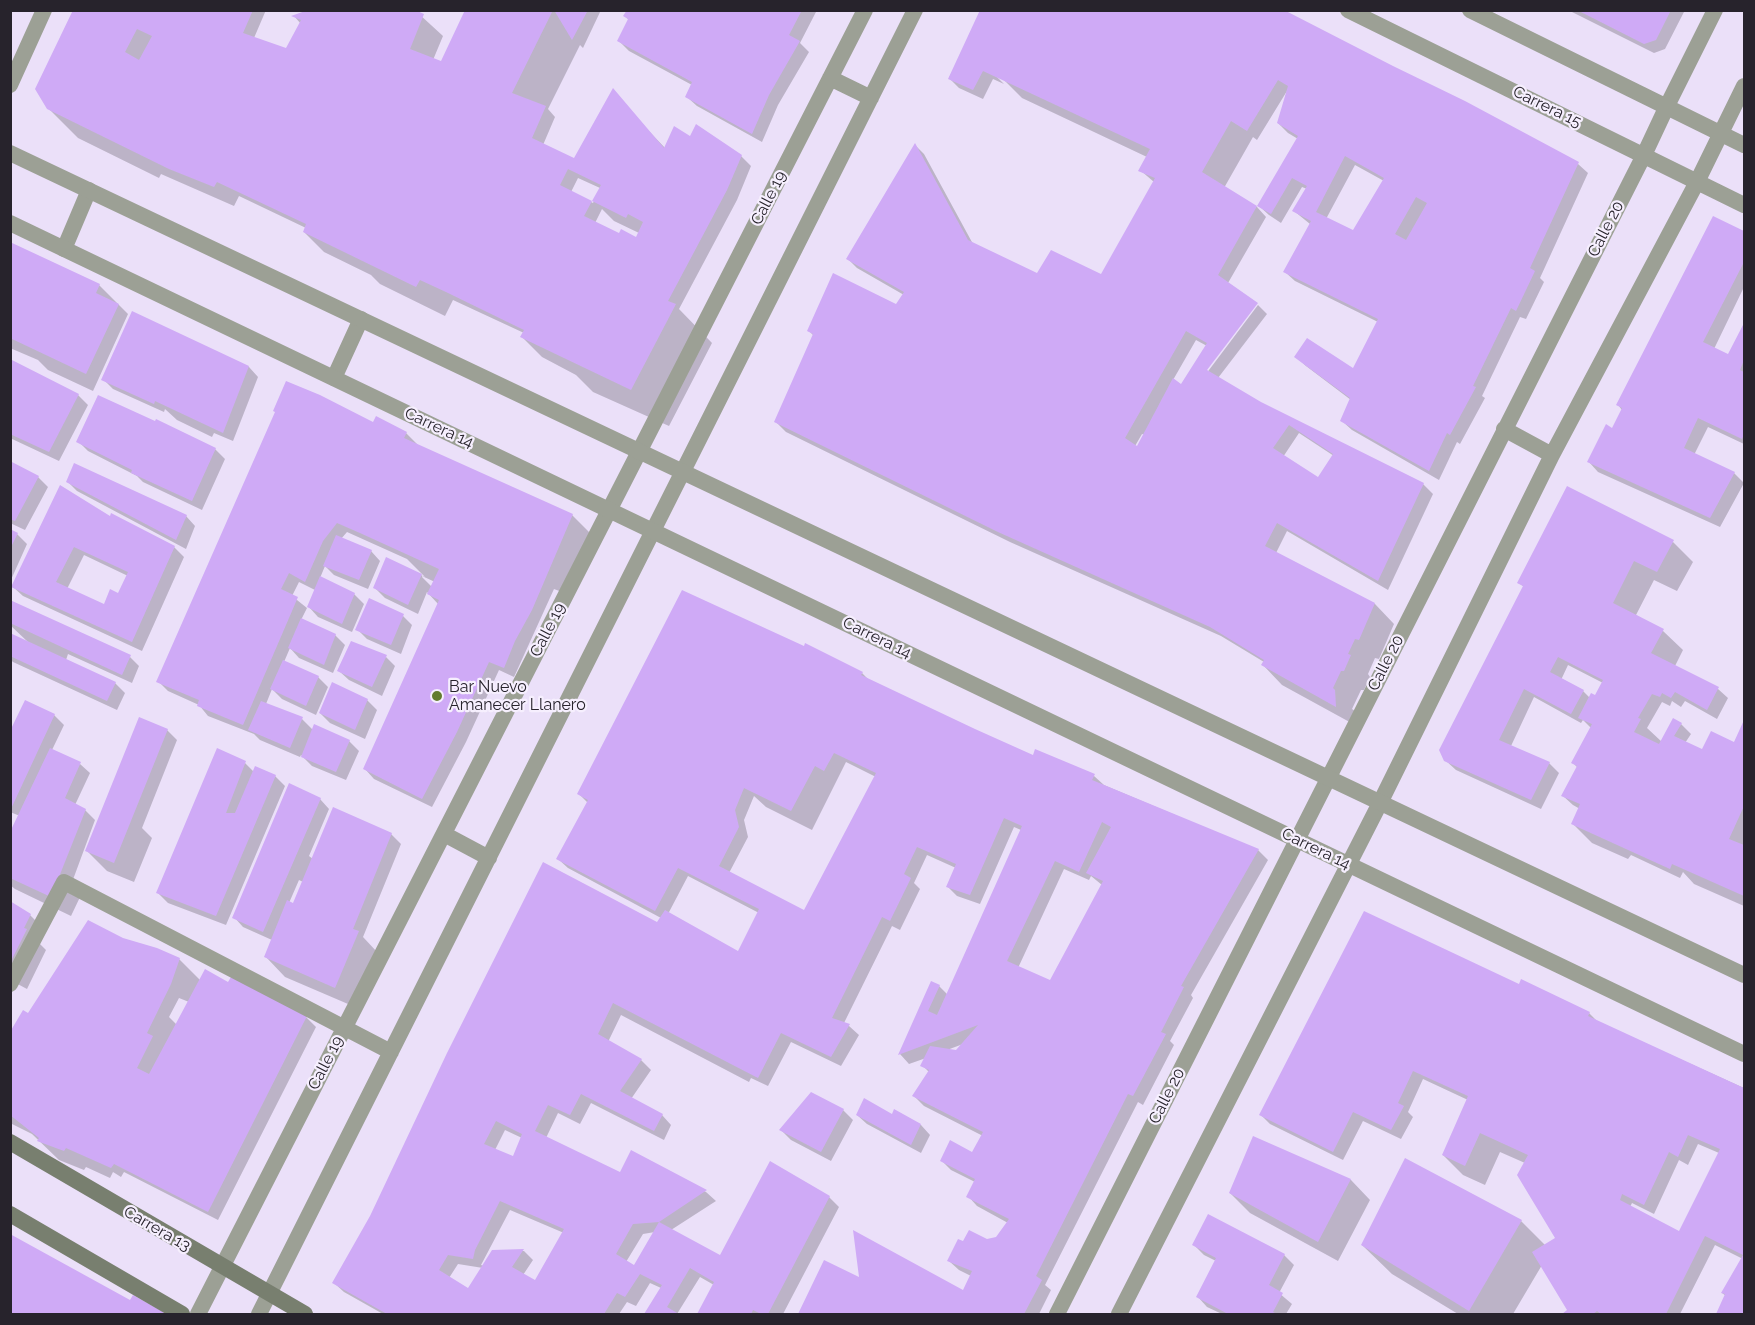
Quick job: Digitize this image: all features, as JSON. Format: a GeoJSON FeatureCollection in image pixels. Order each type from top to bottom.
{"type":"FeatureCollection","features":[{"type":"Feature","properties":{"kind":"main road","name":"Carrera 13"},"geometry":{"type":"LineString","coordinates":[[10,1142],[305,1314]]}},
{"type":"Feature","properties":{"kind":"main road"},"geometry":{"type":"LineString","coordinates":[[10,1214],[182,1314]]}},
{"type":"Feature","properties":{"kind":"street"},"geometry":{"type":"LineString","coordinates":[[10,85],[44,10]]}},
{"type":"Feature","properties":{"kind":"street","name":"Calle 19"},"geometry":{"type":"LineString","coordinates":[[198,1314],[865,10]]}},
{"type":"Feature","properties":{"kind":"street"},"geometry":{"type":"LineString","coordinates":[[259,1314],[915,10]]}},
{"type":"Feature","properties":{"kind":"street","name":"Carrera 15"},"geometry":{"type":"LineString","coordinates":[[1348,10],[1744,205]]}},
{"type":"Feature","properties":{"kind":"street"},"geometry":{"type":"LineString","coordinates":[[1470,10],[1744,145]]}},
{"type":"Feature","properties":{"kind":"street","name":"Calle 20"},"geometry":{"type":"LineString","coordinates":[[1057,1314],[1644,155],[1715,10]]}},
{"type":"Feature","properties":{"kind":"street"},"geometry":{"type":"LineString","coordinates":[[830,78],[871,98]]}},
{"type":"Feature","properties":{"kind":"street"},"geometry":{"type":"LineString","coordinates":[[1119,1314],[1380,803],[1551,455],[1697,182],[1744,86]]}},
{"type":"Feature","properties":{"kind":"street"},"geometry":{"type":"LineString","coordinates":[[10,153],[1744,975]]}},
{"type":"Feature","properties":{"kind":"street"},"geometry":{"type":"LineString","coordinates":[[64,249],[89,190]]}},
{"type":"Feature","properties":{"kind":"street","name":"Carrera 14"},"geometry":{"type":"LineString","coordinates":[[10,223],[1744,1054]]}},
{"type":"Feature","properties":{"kind":"street"},"geometry":{"type":"LineString","coordinates":[[334,378],[361,319]]}},
{"type":"Feature","properties":{"kind":"street"},"geometry":{"type":"LineString","coordinates":[[1504,429],[1551,455]]}},
{"type":"Feature","properties":{"kind":"street"},"geometry":{"type":"LineString","coordinates":[[444,834],[489,858]]}},
{"type":"Feature","properties":{"kind":"street"},"geometry":{"type":"LineString","coordinates":[[10,984],[64,882],[391,1052]]}},
{"type":"Feature","properties":{"kind":"building"},"geometry":{"type":"Polygon","coordinates":[[[73,10],[253,10],[243,33],[286,48],[301,20],[291,16],[308,10],[415,10],[424,14],[410,49],[441,61],[465,10],[553,10],[512,93],[546,106],[532,138],[574,158],[613,88],[664,148],[674,126],[690,136],[696,124],[742,155],[727,190],[668,301],[676,304],[631,390],[520,337],[524,330],[446,292],[420,280],[416,287],[303,232],[306,224],[217,182],[214,187],[169,169],[47,109],[35,89],[73,10]],[[137,29],[125,52],[139,60],[152,36],[137,29]],[[568,169],[560,185],[592,201],[601,185],[568,169]],[[592,201],[584,216],[619,233],[621,229],[636,237],[643,222],[628,214],[626,218],[592,201]]]}},
{"type":"Feature","properties":{"kind":"building"},"geometry":{"type":"Polygon","coordinates":[[[554,10],[588,10],[572,40],[554,10]]]}},
{"type":"Feature","properties":{"kind":"building"},"geometry":{"type":"Polygon","coordinates":[[[627,10],[802,10],[789,35],[800,41],[769,95],[752,134],[685,97],[692,82],[617,41],[628,19],[623,16],[627,10]]]}},
{"type":"Feature","properties":{"kind":"building"},"geometry":{"type":"Polygon","coordinates":[[[980,10],[1284,10],[1465,101],[1579,162],[1530,268],[1535,271],[1516,311],[1511,308],[1473,386],[1476,387],[1450,435],[1447,433],[1429,471],[1340,421],[1350,398],[1294,357],[1307,338],[1353,368],[1378,319],[1283,272],[1311,221],[1292,211],[1307,186],[1292,178],[1271,214],[1257,206],[1218,275],[1258,303],[1207,370],[1261,402],[1424,483],[1378,581],[1277,523],[1265,546],[1375,603],[1359,640],[1355,639],[1348,654],[1351,655],[1344,671],[1341,671],[1333,688],[1336,707],[1261,665],[1264,660],[1210,627],[998,532],[774,422],[813,334],[807,331],[833,273],[896,304],[904,292],[846,259],[915,143],[968,240],[1037,273],[1051,250],[1101,274],[1155,178],[1138,171],[1150,149],[983,71],[973,90],[948,79],[980,10]],[[1278,80],[1247,131],[1231,121],[1202,172],[1257,206],[1298,136],[1277,123],[1288,86],[1278,80]],[[1345,156],[1316,212],[1353,230],[1384,178],[1345,156]],[[1416,197],[1395,234],[1406,240],[1427,203],[1416,197]],[[1186,331],[1125,438],[1137,446],[1173,378],[1181,384],[1207,343],[1186,331]],[[1289,425],[1273,448],[1318,477],[1333,454],[1289,425]]]}},
{"type":"Feature","properties":{"kind":"building"},"geometry":{"type":"Polygon","coordinates":[[[1577,10],[1671,10],[1656,40],[1644,44],[1577,10]]]}},
{"type":"Feature","properties":{"kind":"building"},"geometry":{"type":"Polygon","coordinates":[[[1713,216],[1744,231],[1744,262],[1703,342],[1728,354],[1744,323],[1744,360],[1740,370],[1744,372],[1744,434],[1742,439],[1698,418],[1684,448],[1735,472],[1710,518],[1587,462],[1606,424],[1612,428],[1622,408],[1616,405],[1713,216]]]}},
{"type":"Feature","properties":{"kind":"building"},"geometry":{"type":"Polygon","coordinates":[[[10,242],[100,284],[96,293],[119,304],[86,374],[10,338],[10,242]]]}},
{"type":"Feature","properties":{"kind":"building"},"geometry":{"type":"Polygon","coordinates":[[[132,311],[249,366],[223,433],[155,401],[154,404],[101,380],[132,311]]]}},
{"type":"Feature","properties":{"kind":"building"},"geometry":{"type":"Polygon","coordinates":[[[10,359],[79,394],[49,452],[10,434],[10,359]]]}},
{"type":"Feature","properties":{"kind":"building"},"geometry":{"type":"Polygon","coordinates":[[[286,381],[320,395],[373,422],[376,416],[407,432],[404,438],[573,514],[532,610],[515,641],[504,668],[489,662],[457,732],[422,799],[363,769],[439,600],[427,594],[439,569],[360,533],[337,523],[323,541],[305,582],[289,573],[281,589],[298,597],[243,725],[197,706],[199,700],[156,682],[275,412],[273,411],[286,381]]]}},
{"type":"Feature","properties":{"kind":"building"},"geometry":{"type":"Polygon","coordinates":[[[98,395],[155,421],[156,419],[216,448],[192,501],[131,473],[132,470],[76,442],[98,395]]]}},
{"type":"Feature","properties":{"kind":"building"},"geometry":{"type":"Polygon","coordinates":[[[10,461],[39,476],[15,521],[10,519],[10,461]]]}},
{"type":"Feature","properties":{"kind":"building"},"geometry":{"type":"Polygon","coordinates":[[[74,463],[187,515],[176,540],[66,482],[74,463]]]}},
{"type":"Feature","properties":{"kind":"building"},"geometry":{"type":"Polygon","coordinates":[[[60,485],[110,516],[111,513],[175,546],[132,642],[11,587],[60,485]],[[74,547],[56,582],[104,604],[110,589],[118,593],[128,572],[74,547]]]}},
{"type":"Feature","properties":{"kind":"building"},"geometry":{"type":"Polygon","coordinates":[[[1567,486],[1674,540],[1657,572],[1634,561],[1613,603],[1664,629],[1651,653],[1719,687],[1707,710],[1675,692],[1671,698],[1662,693],[1660,697],[1652,694],[1638,718],[1641,719],[1634,732],[1659,744],[1673,718],[1682,723],[1674,736],[1702,749],[1711,731],[1734,742],[1744,720],[1744,806],[1729,839],[1744,845],[1744,896],[1672,864],[1670,869],[1571,824],[1580,804],[1561,796],[1577,766],[1571,763],[1592,724],[1578,718],[1591,693],[1595,695],[1603,680],[1558,657],[1550,672],[1584,690],[1571,714],[1524,689],[1499,740],[1550,762],[1531,800],[1444,761],[1439,750],[1523,586],[1517,583],[1567,486]]]}},
{"type":"Feature","properties":{"kind":"building"},"geometry":{"type":"Polygon","coordinates":[[[10,529],[18,533],[10,549],[10,529]]]}},
{"type":"Feature","properties":{"kind":"building"},"geometry":{"type":"Polygon","coordinates":[[[336,535],[372,550],[359,580],[323,566],[336,535]]]}},
{"type":"Feature","properties":{"kind":"building"},"geometry":{"type":"Polygon","coordinates":[[[386,557],[422,574],[408,605],[373,588],[386,557]]]}},
{"type":"Feature","properties":{"kind":"building"},"geometry":{"type":"Polygon","coordinates":[[[320,576],[355,593],[342,624],[307,607],[320,576]]]}},
{"type":"Feature","properties":{"kind":"building"},"geometry":{"type":"Polygon","coordinates":[[[682,590],[804,646],[805,643],[863,672],[861,675],[975,729],[1033,755],[1035,749],[1095,774],[1092,780],[1259,849],[1181,986],[1184,987],[1161,1032],[1166,1034],[1133,1096],[1128,1094],[1036,1276],[1042,1280],[1024,1314],[798,1314],[824,1260],[859,1277],[853,1230],[963,1290],[972,1271],[947,1261],[958,1239],[963,1241],[969,1230],[987,1239],[996,1237],[1009,1219],[966,1197],[975,1179],[940,1161],[950,1140],[972,1152],[983,1132],[912,1096],[929,1070],[920,1066],[930,1046],[956,1050],[978,1025],[898,1055],[931,981],[940,985],[928,1011],[937,1015],[1022,826],[1004,818],[970,895],[946,887],[956,864],[917,847],[904,874],[911,878],[890,921],[882,917],[832,1018],[850,1024],[831,1057],[781,1033],[758,1078],[613,1003],[598,1034],[642,1059],[620,1091],[663,1114],[654,1131],[581,1094],[570,1115],[548,1105],[535,1131],[620,1172],[631,1150],[707,1190],[659,1222],[720,1255],[770,1161],[830,1196],[768,1314],[761,1314],[753,1310],[751,1314],[697,1314],[714,1282],[690,1268],[667,1307],[679,1314],[644,1314],[662,1285],[640,1274],[625,1297],[617,1293],[604,1314],[387,1314],[332,1283],[370,1216],[447,1053],[543,862],[657,922],[665,910],[738,951],[759,909],[678,868],[655,911],[556,859],[588,800],[577,794],[682,590]],[[834,753],[824,771],[815,766],[791,811],[744,788],[735,810],[739,827],[719,866],[804,910],[876,773],[834,753]],[[1102,822],[1079,872],[1055,861],[1007,961],[1050,980],[1103,881],[1086,873],[1111,827],[1102,822]],[[496,1121],[484,1144],[513,1156],[522,1134],[496,1121]],[[500,1201],[475,1250],[473,1259],[448,1255],[439,1270],[468,1288],[492,1250],[524,1249],[512,1267],[535,1280],[564,1229],[500,1201]],[[659,1222],[633,1224],[616,1254],[634,1265],[659,1222]]]}},
{"type":"Feature","properties":{"kind":"building"},"geometry":{"type":"Polygon","coordinates":[[[369,598],[404,614],[391,645],[355,630],[369,598]]]}},
{"type":"Feature","properties":{"kind":"building"},"geometry":{"type":"Polygon","coordinates":[[[10,600],[131,655],[122,675],[10,623],[10,600]]]}},
{"type":"Feature","properties":{"kind":"building"},"geometry":{"type":"Polygon","coordinates":[[[301,618],[336,634],[324,665],[288,648],[301,618]]]}},
{"type":"Feature","properties":{"kind":"building"},"geometry":{"type":"Polygon","coordinates":[[[10,633],[116,682],[107,701],[10,656],[10,633]]]}},
{"type":"Feature","properties":{"kind":"building"},"geometry":{"type":"Polygon","coordinates":[[[351,641],[387,655],[372,687],[337,671],[351,641]]]}},
{"type":"Feature","properties":{"kind":"building"},"geometry":{"type":"Polygon","coordinates":[[[283,660],[319,676],[306,706],[270,689],[283,660]]]}},
{"type":"Feature","properties":{"kind":"building"},"geometry":{"type":"Polygon","coordinates":[[[332,682],[368,699],[355,730],[319,713],[332,682]]]}},
{"type":"Feature","properties":{"kind":"building"},"geometry":{"type":"Polygon","coordinates":[[[25,700],[55,714],[10,811],[10,731],[25,700]]]}},
{"type":"Feature","properties":{"kind":"building"},"geometry":{"type":"Polygon","coordinates":[[[261,701],[303,717],[290,748],[248,730],[261,701]]]}},
{"type":"Feature","properties":{"kind":"building"},"geometry":{"type":"Polygon","coordinates":[[[139,717],[168,729],[114,863],[85,851],[139,717]]]}},
{"type":"Feature","properties":{"kind":"building"},"geometry":{"type":"Polygon","coordinates":[[[314,724],[350,740],[336,772],[301,757],[314,724]]]}},
{"type":"Feature","properties":{"kind":"building"},"geometry":{"type":"Polygon","coordinates":[[[50,748],[81,762],[65,798],[86,809],[51,897],[10,878],[10,832],[50,748]]]}},
{"type":"Feature","properties":{"kind":"building"},"geometry":{"type":"Polygon","coordinates":[[[217,748],[246,761],[226,813],[235,813],[255,766],[276,775],[216,916],[156,893],[217,748]]]}},
{"type":"Feature","properties":{"kind":"building"},"geometry":{"type":"Polygon","coordinates":[[[289,783],[321,798],[263,932],[232,918],[289,783]]]}},
{"type":"Feature","properties":{"kind":"building"},"geometry":{"type":"Polygon","coordinates":[[[333,807],[392,833],[353,929],[359,931],[335,988],[264,957],[287,900],[293,903],[333,807]]]}},
{"type":"Feature","properties":{"kind":"building"},"geometry":{"type":"Polygon","coordinates":[[[10,901],[31,914],[24,928],[27,929],[10,963],[10,901]]]}},
{"type":"Feature","properties":{"kind":"building"},"geometry":{"type":"Polygon","coordinates":[[[1364,911],[1519,984],[1521,979],[1590,1012],[1588,1016],[1744,1088],[1744,1314],[1716,1314],[1725,1294],[1721,1293],[1743,1255],[1705,1236],[1666,1314],[1601,1314],[1597,1311],[1593,1314],[1562,1314],[1567,1310],[1532,1252],[1555,1238],[1517,1175],[1528,1155],[1480,1133],[1465,1166],[1442,1155],[1468,1096],[1413,1071],[1398,1103],[1404,1106],[1391,1130],[1353,1112],[1333,1152],[1259,1115],[1364,911]],[[1688,1135],[1678,1157],[1669,1152],[1644,1205],[1622,1194],[1620,1200],[1679,1231],[1720,1149],[1688,1135]]]}},
{"type":"Feature","properties":{"kind":"building"},"geometry":{"type":"Polygon","coordinates":[[[88,920],[123,938],[157,948],[180,958],[171,984],[147,1033],[153,1036],[137,1068],[149,1074],[205,969],[228,982],[231,977],[307,1016],[208,1212],[114,1164],[111,1168],[66,1148],[64,1151],[37,1141],[39,1138],[10,1115],[10,1032],[23,1010],[28,1013],[88,920]]]}},
{"type":"Feature","properties":{"kind":"building"},"geometry":{"type":"Polygon","coordinates":[[[811,1092],[844,1109],[821,1152],[779,1130],[811,1092]]]}},
{"type":"Feature","properties":{"kind":"building"},"geometry":{"type":"Polygon","coordinates":[[[864,1098],[892,1114],[894,1109],[921,1124],[911,1145],[856,1115],[864,1098]]]}},
{"type":"Feature","properties":{"kind":"building"},"geometry":{"type":"Polygon","coordinates":[[[1253,1136],[1351,1179],[1318,1242],[1229,1193],[1253,1136]]]}},
{"type":"Feature","properties":{"kind":"building"},"geometry":{"type":"Polygon","coordinates":[[[1405,1158],[1522,1220],[1469,1311],[1361,1245],[1405,1158]]]}},
{"type":"Feature","properties":{"kind":"building"},"geometry":{"type":"Polygon","coordinates":[[[1208,1214],[1285,1254],[1269,1285],[1283,1293],[1273,1312],[1277,1314],[1228,1314],[1196,1297],[1216,1258],[1192,1245],[1208,1214]]]}},
{"type":"Feature","properties":{"kind":"building"},"geometry":{"type":"Polygon","coordinates":[[[10,1234],[130,1300],[133,1295],[167,1314],[10,1314],[10,1234]]]}},
{"type":"Feature","properties":{"kind":"place","name":"Bar Nuevo Amanecer Llanero"},"geometry":{"type":"Point","coordinates":[437,696]}}]}
